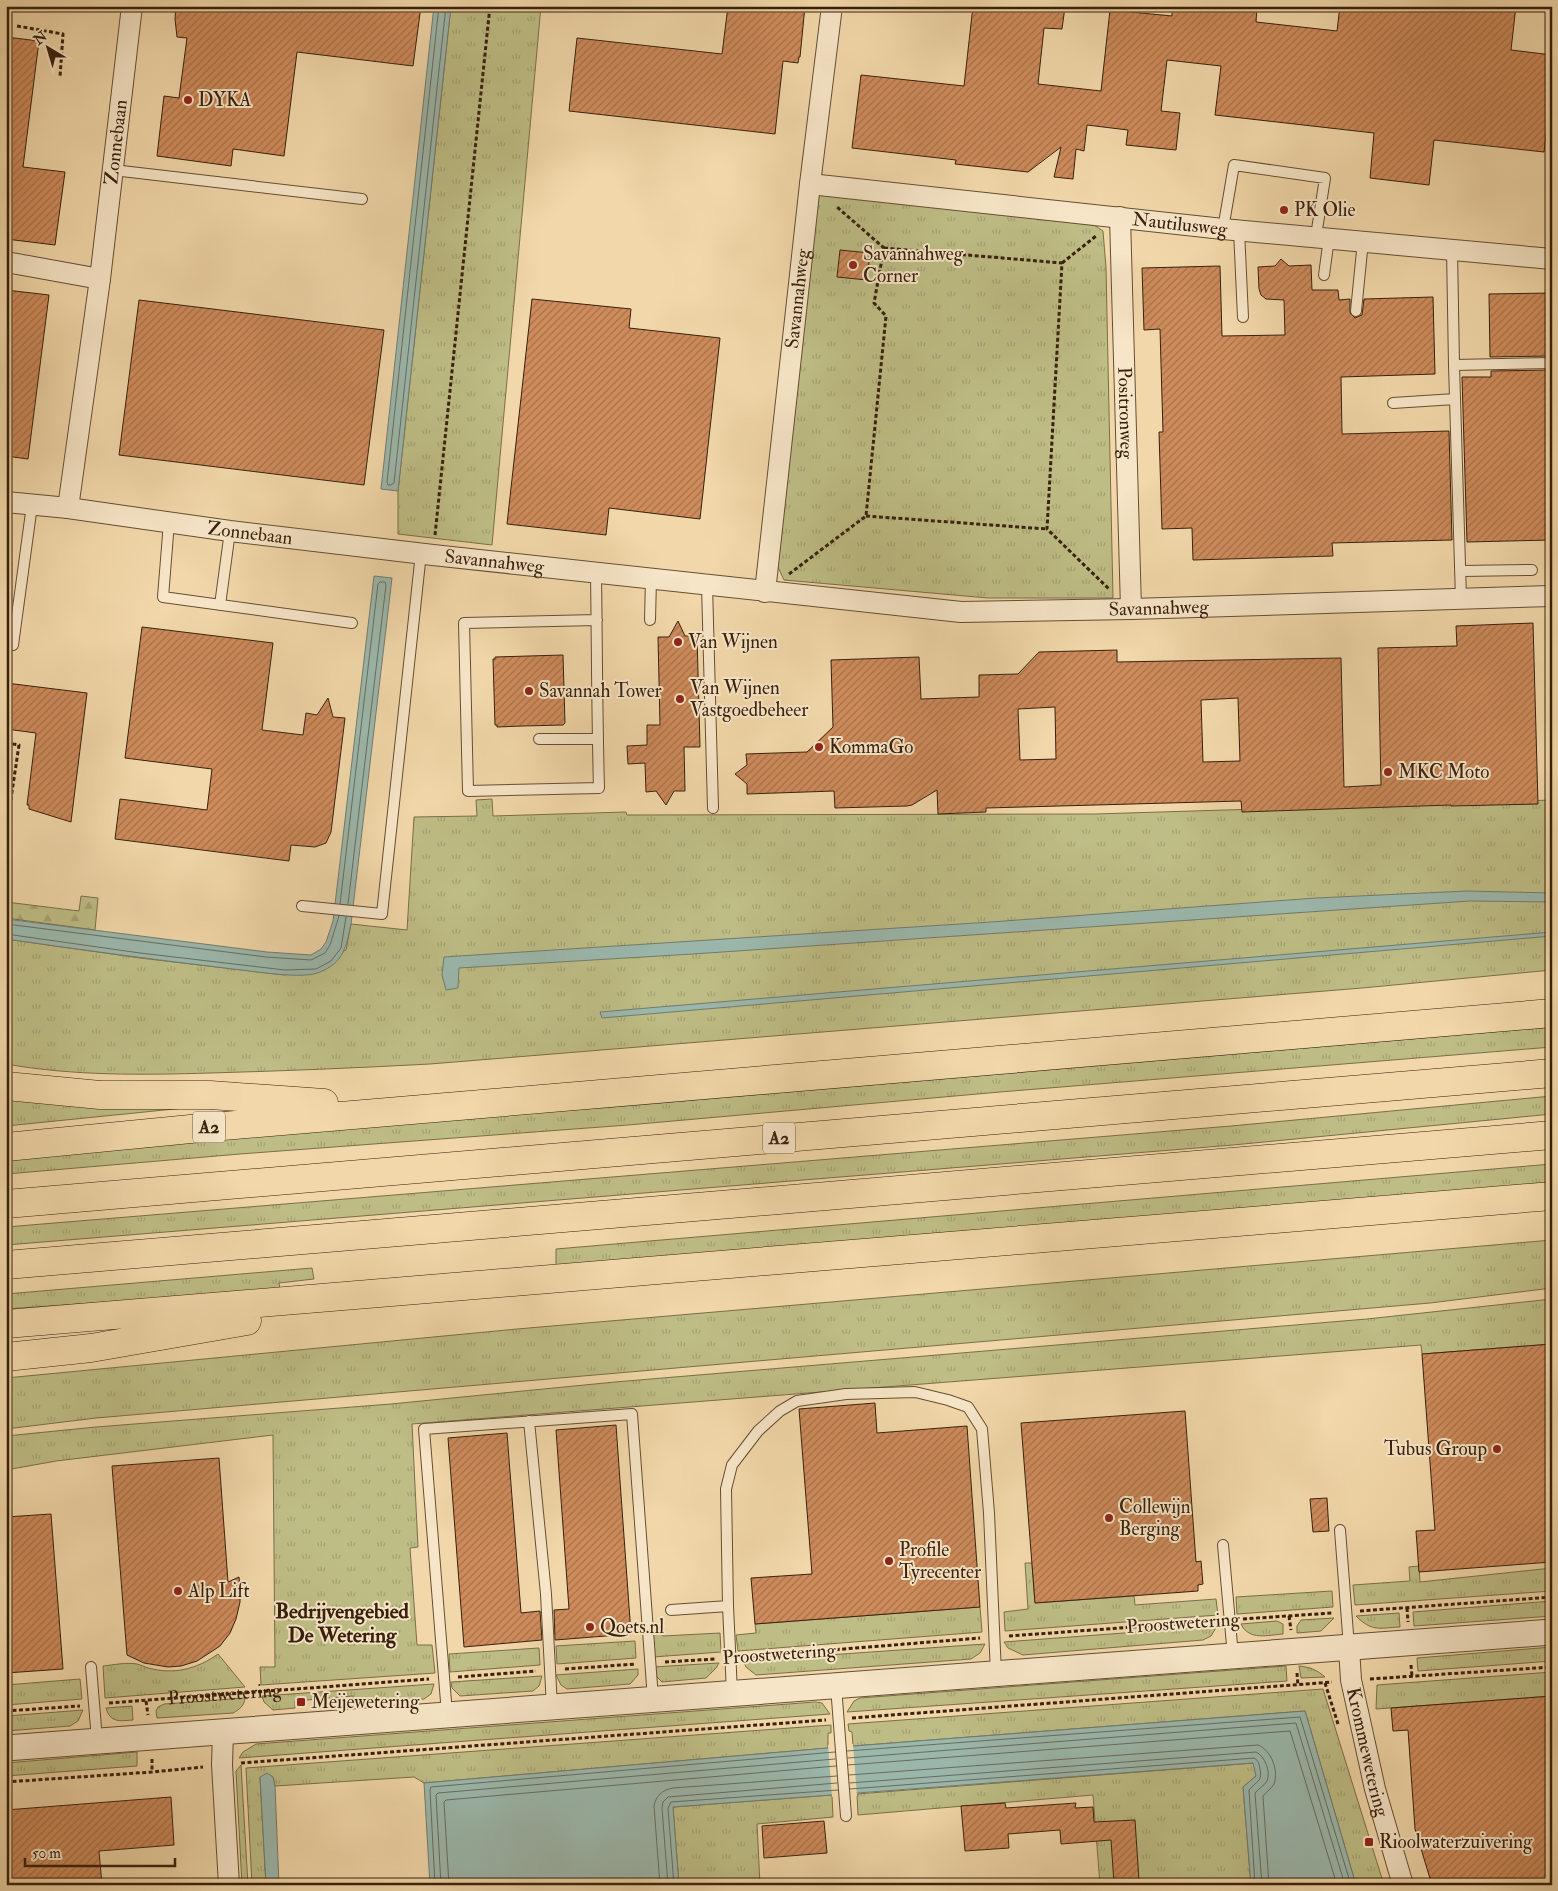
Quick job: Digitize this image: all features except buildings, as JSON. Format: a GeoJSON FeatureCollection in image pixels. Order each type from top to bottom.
{"type":"FeatureCollection","features":[{"type":"Feature","properties":{"kind":"highway","name":"A2"},"geometry":{"type":"LineString","coordinates":[[6,1147],[412,1109],[1552,1013]]}},
{"type":"Feature","properties":{"kind":"highway","name":"A2"},"geometry":{"type":"LineString","coordinates":[[6,1204],[1552,1073]]}},
{"type":"Feature","properties":{"kind":"highway","name":"A2"},"geometry":{"type":"LineString","coordinates":[[6,1086],[81,1094],[210,1095],[412,1109]]}},
{"type":"Feature","properties":{"kind":"highway"},"geometry":{"type":"LineString","coordinates":[[6,1265],[1552,1135]]}},
{"type":"Feature","properties":{"kind":"highway"},"geometry":{"type":"LineString","coordinates":[[6,1324],[1552,1196]]}},
{"type":"Feature","properties":{"kind":"highway"},"geometry":{"type":"LineString","coordinates":[[6,1357],[91,1348],[411,1291]]}},
{"type":"Feature","properties":{"kind":"street","name":"Zonnebaan"},"geometry":{"type":"LineString","coordinates":[[68,508],[100,279],[132,6]]}},
{"type":"Feature","properties":{"kind":"street","name":"Savannahweg"},"geometry":{"type":"LineString","coordinates":[[765,592],[810,184],[832,6]]}},
{"type":"Feature","properties":{"kind":"street","name":"Nautilusweg"},"geometry":{"type":"LineString","coordinates":[[810,184],[1231,229],[1552,259]]}},
{"type":"Feature","properties":{"kind":"street","name":"Positronweg"},"geometry":{"type":"LineString","coordinates":[[1120,217],[1131,609]]}},
{"type":"Feature","properties":{"kind":"street"},"geometry":{"type":"LineString","coordinates":[[6,262],[100,279]]}},
{"type":"Feature","properties":{"kind":"street","name":"Zonnebaan"},"geometry":{"type":"LineString","coordinates":[[6,502],[68,508],[230,531],[427,554]]}},
{"type":"Feature","properties":{"kind":"street","name":"Savannahweg"},"geometry":{"type":"LineString","coordinates":[[427,554],[961,612],[1131,609],[1552,596]]}},
{"type":"Feature","properties":{"kind":"street","name":"Proostwetering"},"geometry":{"type":"LineString","coordinates":[[6,1748],[1552,1632]]}},
{"type":"Feature","properties":{"kind":"street","name":"Krommewetering"},"geometry":{"type":"LineString","coordinates":[[1349,1648],[1351,1680],[1375,1790],[1403,1885]]}},
{"type":"Feature","properties":{"kind":"street"},"geometry":{"type":"LineString","coordinates":[[223,1731],[222,1765],[229,1885]]}},
{"type":"Feature","properties":{"kind":"lane"},"geometry":{"type":"LineString","coordinates":[[1243,317],[1231,229],[1234,165],[1325,178],[1324,275]]}},
{"type":"Feature","properties":{"kind":"lane"},"geometry":{"type":"LineString","coordinates":[[112,170],[362,199]]}},
{"type":"Feature","properties":{"kind":"lane"},"geometry":{"type":"LineString","coordinates":[[1356,311],[1362,241]]}},
{"type":"Feature","properties":{"kind":"lane"},"geometry":{"type":"LineString","coordinates":[[1452,249],[1461,599]]}},
{"type":"Feature","properties":{"kind":"lane"},"geometry":{"type":"LineString","coordinates":[[1454,366],[1552,363]]}},
{"type":"Feature","properties":{"kind":"lane"},"geometry":{"type":"LineString","coordinates":[[1393,402],[1455,399]]}},
{"type":"Feature","properties":{"kind":"lane"},"geometry":{"type":"LineString","coordinates":[[13,645],[32,504]]}},
{"type":"Feature","properties":{"kind":"lane"},"geometry":{"type":"LineString","coordinates":[[170,522],[163,597],[352,623]]}},
{"type":"Feature","properties":{"kind":"lane"},"geometry":{"type":"LineString","coordinates":[[220,605],[230,531]]}},
{"type":"Feature","properties":{"kind":"lane"},"geometry":{"type":"LineString","coordinates":[[302,906],[382,914],[427,554]]}},
{"type":"Feature","properties":{"kind":"lane"},"geometry":{"type":"LineString","coordinates":[[1461,571],[1532,570]]}},
{"type":"Feature","properties":{"kind":"lane"},"geometry":{"type":"LineString","coordinates":[[596,573],[597,620],[599,788],[468,792],[464,623],[597,620]]}},
{"type":"Feature","properties":{"kind":"lane"},"geometry":{"type":"LineString","coordinates":[[650,620],[651,579]]}},
{"type":"Feature","properties":{"kind":"lane"},"geometry":{"type":"LineString","coordinates":[[707,585],[713,808]]}},
{"type":"Feature","properties":{"kind":"lane"},"geometry":{"type":"LineString","coordinates":[[539,739],[598,738]]}},
{"type":"Feature","properties":{"kind":"lane"},"geometry":{"type":"LineString","coordinates":[[732,1694],[726,1489],[732,1465],[758,1431],[780,1411],[797,1402],[846,1394],[915,1392],[948,1400],[968,1407],[982,1429],[990,1513],[996,1674]]}},
{"type":"Feature","properties":{"kind":"lane"},"geometry":{"type":"LineString","coordinates":[[447,1714],[424,1429],[632,1414],[654,1699]]}},
{"type":"Feature","properties":{"kind":"lane"},"geometry":{"type":"LineString","coordinates":[[529,1422],[546,1594],[552,1707]]}},
{"type":"Feature","properties":{"kind":"lane"},"geometry":{"type":"LineString","coordinates":[[1340,1530],[1349,1648]]}},
{"type":"Feature","properties":{"kind":"lane"},"geometry":{"type":"LineString","coordinates":[[1223,1545],[1233,1656]]}},
{"type":"Feature","properties":{"kind":"lane"},"geometry":{"type":"LineString","coordinates":[[670,1610],[728,1606]]}},
{"type":"Feature","properties":{"kind":"lane"},"geometry":{"type":"LineString","coordinates":[[91,1667],[98,1741]]}},
{"type":"Feature","properties":{"kind":"lane","name":"Proostwetering"},"geometry":{"type":"LineString","coordinates":[[836,1686],[846,1816]]}},
{"type":"Feature","properties":{"kind":"path"},"geometry":{"type":"LineString","coordinates":[[427,554],[490,6]]}},
{"type":"Feature","properties":{"kind":"path"},"geometry":{"type":"LineString","coordinates":[[17,26],[63,34],[60,77]]}},
{"type":"Feature","properties":{"kind":"path"},"geometry":{"type":"LineString","coordinates":[[810,184],[884,248],[1062,263],[1120,217]]}},
{"type":"Feature","properties":{"kind":"path"},"geometry":{"type":"LineString","coordinates":[[866,516],[886,316],[874,303],[884,248]]}},
{"type":"Feature","properties":{"kind":"path"},"geometry":{"type":"LineString","coordinates":[[1047,529],[1062,263]]}},
{"type":"Feature","properties":{"kind":"path"},"geometry":{"type":"LineString","coordinates":[[765,592],[866,516],[1047,529],[1131,609]]}},
{"type":"Feature","properties":{"kind":"path"},"geometry":{"type":"LineString","coordinates":[[6,743],[19,745],[6,832]]}},
{"type":"Feature","properties":{"kind":"path","name":"Proostwetering"},"geometry":{"type":"LineString","coordinates":[[6,1711],[1552,1597]]}},
{"type":"Feature","properties":{"kind":"path"},"geometry":{"type":"LineString","coordinates":[[6,1782],[1298,1686],[1351,1680],[1552,1667]]}},
{"type":"Feature","properties":{"kind":"green space"},"geometry":{"type":"Polygon","coordinates":[[[451,6],[541,6],[492,545],[398,534],[398,491],[451,6]]]}},
{"type":"Feature","properties":{"kind":"green space"},"geometry":{"type":"Polygon","coordinates":[[[817,194],[1094,225],[1103,231],[1106,268],[1113,598],[988,598],[784,580],[777,565],[817,194]]]}},
{"type":"Feature","properties":{"kind":"green space"},"geometry":{"type":"Polygon","coordinates":[[[492,799],[493,816],[626,812],[627,815],[1095,814],[1552,800],[1552,970],[1362,988],[430,1064],[184,1074],[134,1074],[82,1073],[6,1064],[6,939],[140,958],[285,975],[346,950],[351,924],[407,930],[414,817],[477,816],[476,800],[492,799]]]}},
{"type":"Feature","properties":{"kind":"green space"},"geometry":{"type":"Polygon","coordinates":[[[81,896],[98,898],[95,930],[6,918],[6,902],[79,911],[81,896]]]}},
{"type":"Feature","properties":{"kind":"green space"},"geometry":{"type":"Polygon","coordinates":[[[1552,1027],[1552,1047],[1000,1092],[628,1125],[240,1154],[6,1174],[6,1159],[238,1135],[625,1106],[1552,1027]]]}},
{"type":"Feature","properties":{"kind":"green space"},"geometry":{"type":"Polygon","coordinates":[[[1552,1096],[1552,1114],[1233,1145],[6,1245],[6,1227],[1231,1126],[1552,1096]]]}},
{"type":"Feature","properties":{"kind":"green space"},"geometry":{"type":"Polygon","coordinates":[[[6,1098],[184,1108],[6,1126],[6,1098]]]}},
{"type":"Feature","properties":{"kind":"green space"},"geometry":{"type":"Polygon","coordinates":[[[1552,1164],[1552,1184],[556,1266],[556,1249],[1552,1164]]]}},
{"type":"Feature","properties":{"kind":"green space"},"geometry":{"type":"Polygon","coordinates":[[[1552,1240],[1552,1288],[1430,1303],[96,1418],[6,1429],[6,1378],[517,1329],[1552,1240]]]}},
{"type":"Feature","properties":{"kind":"green space"},"geometry":{"type":"Polygon","coordinates":[[[312,1268],[314,1279],[279,1283],[280,1290],[6,1309],[6,1294],[312,1268]]]}},
{"type":"Feature","properties":{"kind":"green space"},"geometry":{"type":"Polygon","coordinates":[[[1552,1299],[1552,1344],[1422,1354],[1421,1345],[412,1424],[418,1547],[410,1548],[417,1645],[432,1645],[435,1673],[261,1685],[260,1667],[275,1667],[273,1435],[56,1461],[6,1470],[6,1436],[96,1427],[391,1404],[615,1382],[1367,1319],[1552,1299]]]}},
{"type":"Feature","properties":{"kind":"green space"},"geometry":{"type":"Polygon","coordinates":[[[1025,1563],[1032,1563],[1035,1603],[1134,1596],[1135,1605],[1216,1599],[1218,1615],[1005,1631],[1004,1612],[1028,1609],[1025,1563]]]}},
{"type":"Feature","properties":{"kind":"green space"},"geometry":{"type":"Polygon","coordinates":[[[1419,1566],[1420,1582],[1552,1568],[1552,1591],[1355,1605],[1353,1585],[1410,1581],[1409,1567],[1419,1566]]]}},
{"type":"Feature","properties":{"kind":"green space"},"geometry":{"type":"Polygon","coordinates":[[[1332,1591],[1333,1607],[1237,1614],[1236,1597],[1332,1591]]]}},
{"type":"Feature","properties":{"kind":"green space"},"geometry":{"type":"Polygon","coordinates":[[[1552,1601],[1552,1616],[1414,1626],[1413,1612],[1552,1601]]]}},
{"type":"Feature","properties":{"kind":"green space"},"geometry":{"type":"Polygon","coordinates":[[[980,1607],[982,1632],[738,1651],[736,1635],[756,1633],[755,1624],[980,1607]]]}},
{"type":"Feature","properties":{"kind":"green space"},"geometry":{"type":"Polygon","coordinates":[[[1399,1613],[1400,1627],[1387,1628],[1371,1627],[1356,1616],[1399,1613]]]}},
{"type":"Feature","properties":{"kind":"green space"},"geometry":{"type":"Polygon","coordinates":[[[1334,1618],[1321,1631],[1297,1633],[1297,1626],[1301,1620],[1334,1618]]]}},
{"type":"Feature","properties":{"kind":"green space"},"geometry":{"type":"Polygon","coordinates":[[[1277,1621],[1283,1624],[1283,1634],[1254,1635],[1244,1629],[1241,1624],[1277,1621]]]}},
{"type":"Feature","properties":{"kind":"green space"},"geometry":{"type":"Polygon","coordinates":[[[1217,1626],[1211,1636],[1203,1640],[1023,1655],[1008,1648],[1004,1642],[1217,1626]]]}},
{"type":"Feature","properties":{"kind":"green space"},"geometry":{"type":"Polygon","coordinates":[[[661,1627],[663,1636],[720,1633],[721,1652],[653,1657],[651,1628],[661,1627]]]}},
{"type":"Feature","properties":{"kind":"green space"},"geometry":{"type":"Polygon","coordinates":[[[635,1641],[636,1658],[557,1664],[556,1646],[635,1641]]]}},
{"type":"Feature","properties":{"kind":"green space"},"geometry":{"type":"Polygon","coordinates":[[[985,1644],[980,1653],[971,1659],[756,1675],[746,1667],[743,1661],[985,1644]]]}},
{"type":"Feature","properties":{"kind":"green space"},"geometry":{"type":"Polygon","coordinates":[[[1552,1647],[1552,1661],[1418,1671],[1417,1658],[1552,1647]]]}},
{"type":"Feature","properties":{"kind":"green space"},"geometry":{"type":"Polygon","coordinates":[[[539,1648],[540,1665],[450,1672],[449,1654],[539,1648]]]}},
{"type":"Feature","properties":{"kind":"green space"},"geometry":{"type":"Polygon","coordinates":[[[218,1654],[245,1687],[105,1698],[103,1666],[133,1663],[158,1670],[176,1671],[202,1664],[218,1654]]]}},
{"type":"Feature","properties":{"kind":"green space"},"geometry":{"type":"Polygon","coordinates":[[[719,1663],[706,1678],[662,1682],[657,1677],[653,1667],[719,1663]]]}},
{"type":"Feature","properties":{"kind":"green space"},"geometry":{"type":"Polygon","coordinates":[[[1286,1666],[1287,1681],[847,1712],[854,1701],[860,1698],[1286,1666]]]}},
{"type":"Feature","properties":{"kind":"green space"},"geometry":{"type":"Polygon","coordinates":[[[1299,1666],[1313,1669],[1325,1677],[1301,1678],[1299,1666]]]}},
{"type":"Feature","properties":{"kind":"green space"},"geometry":{"type":"Polygon","coordinates":[[[638,1669],[638,1675],[630,1684],[567,1689],[561,1685],[556,1675],[638,1669]]]}},
{"type":"Feature","properties":{"kind":"green space"},"geometry":{"type":"Polygon","coordinates":[[[1552,1672],[1552,1696],[1376,1709],[1377,1685],[1552,1672]]]}},
{"type":"Feature","properties":{"kind":"green space"},"geometry":{"type":"Polygon","coordinates":[[[542,1676],[539,1686],[533,1691],[460,1696],[452,1688],[451,1682],[542,1676]]]}},
{"type":"Feature","properties":{"kind":"green space"},"geometry":{"type":"Polygon","coordinates":[[[80,1679],[82,1699],[6,1705],[6,1685],[80,1679]]]}},
{"type":"Feature","properties":{"kind":"green space"},"geometry":{"type":"Polygon","coordinates":[[[434,1684],[431,1694],[424,1699],[354,1703],[353,1696],[295,1701],[295,1708],[273,1710],[264,1702],[262,1696],[434,1684]]]}},
{"type":"Feature","properties":{"kind":"green space"},"geometry":{"type":"Polygon","coordinates":[[[1323,1689],[1384,1885],[1356,1885],[1305,1711],[853,1746],[852,1732],[849,1731],[848,1724],[1323,1689]]]}},
{"type":"Feature","properties":{"kind":"green space"},"geometry":{"type":"Polygon","coordinates":[[[245,1698],[241,1707],[233,1713],[157,1718],[156,1711],[158,1707],[164,1704],[245,1698]]]}},
{"type":"Feature","properties":{"kind":"green space"},"geometry":{"type":"Polygon","coordinates":[[[815,1702],[822,1703],[830,1714],[239,1758],[243,1752],[256,1744],[815,1702]]]}},
{"type":"Feature","properties":{"kind":"green space"},"geometry":{"type":"Polygon","coordinates":[[[132,1706],[133,1720],[120,1721],[113,1719],[106,1708],[132,1706]]]}},
{"type":"Feature","properties":{"kind":"green space"},"geometry":{"type":"Polygon","coordinates":[[[83,1710],[78,1721],[70,1726],[6,1731],[6,1716],[83,1710]]]}},
{"type":"Feature","properties":{"kind":"green space"},"geometry":{"type":"Polygon","coordinates":[[[831,1725],[831,1733],[828,1733],[828,1748],[424,1783],[414,1777],[275,1786],[273,1777],[260,1777],[266,1885],[252,1885],[246,1768],[831,1725]]]}},
{"type":"Feature","properties":{"kind":"green space"},"geometry":{"type":"Polygon","coordinates":[[[137,1752],[137,1766],[6,1776],[6,1763],[137,1752]]]}},
{"type":"Feature","properties":{"kind":"green space"},"geometry":{"type":"Polygon","coordinates":[[[1254,1763],[1256,1776],[1243,1787],[1251,1885],[1100,1885],[1093,1795],[858,1815],[857,1794],[1254,1763]]]}},
{"type":"Feature","properties":{"kind":"green space"},"geometry":{"type":"Polygon","coordinates":[[[241,1765],[248,1885],[242,1885],[236,1771],[241,1765]]]}},
{"type":"Feature","properties":{"kind":"green space"},"geometry":{"type":"Polygon","coordinates":[[[832,1795],[833,1817],[757,1824],[760,1885],[679,1885],[673,1807],[832,1795]]]}},
{"type":"Feature","properties":{"kind":"water"},"geometry":{"type":"Polygon","coordinates":[[[434,6],[451,6],[398,491],[381,489],[434,6]]]}},
{"type":"Feature","properties":{"kind":"water"},"geometry":{"type":"Polygon","coordinates":[[[6,562],[12,563],[6,609],[6,562]]]}},
{"type":"Feature","properties":{"kind":"water"},"geometry":{"type":"Polygon","coordinates":[[[374,576],[392,578],[351,924],[343,953],[334,964],[312,974],[278,974],[6,939],[6,919],[267,952],[311,955],[321,949],[326,942],[333,921],[374,576]]]}},
{"type":"Feature","properties":{"kind":"water"},"geometry":{"type":"Polygon","coordinates":[[[1467,891],[1552,893],[1552,902],[1470,901],[693,954],[459,968],[458,988],[446,990],[442,975],[444,957],[991,922],[1316,898],[1467,891]]]}},
{"type":"Feature","properties":{"kind":"water"},"geometry":{"type":"Polygon","coordinates":[[[1552,932],[1552,936],[602,1018],[600,1012],[1552,932]]]}},
{"type":"Feature","properties":{"kind":"water"},"geometry":{"type":"Polygon","coordinates":[[[1305,1711],[1356,1885],[1251,1885],[1243,1787],[1256,1776],[1253,1763],[673,1807],[679,1885],[430,1885],[424,1783],[828,1748],[1305,1711]]]}},
{"type":"Feature","properties":{"kind":"water"},"geometry":{"type":"Polygon","coordinates":[[[267,1773],[273,1777],[275,1786],[279,1885],[266,1885],[260,1777],[267,1773]]]}},
{"type":"Feature","properties":{"kind":"pier"},"geometry":{"type":"Polygon","coordinates":[[[853,1744],[857,1796],[832,1797],[828,1745],[853,1744]]]}},
{"type":"Feature","properties":{"kind":"place","name":"DYKA"},"geometry":{"type":"Point","coordinates":[188,100]}},
{"type":"Feature","properties":{"kind":"place","name":"PK Olie"},"geometry":{"type":"Point","coordinates":[1284,210]}},
{"type":"Feature","properties":{"kind":"place","name":"Savannahweg Corner"},"geometry":{"type":"Point","coordinates":[853,265]}},
{"type":"Feature","properties":{"kind":"place","name":"Van Wijnen"},"geometry":{"type":"Point","coordinates":[678,642]}},
{"type":"Feature","properties":{"kind":"place","name":"Savannah Tower"},"geometry":{"type":"Point","coordinates":[529,691]}},
{"type":"Feature","properties":{"kind":"place","name":"Van Wijnen Vastgoedbeheer"},"geometry":{"type":"Point","coordinates":[680,699]}},
{"type":"Feature","properties":{"kind":"place","name":"KommaGo"},"geometry":{"type":"Point","coordinates":[819,747]}},
{"type":"Feature","properties":{"kind":"place","name":"MKC Moto"},"geometry":{"type":"Point","coordinates":[1388,772]}},
{"type":"Feature","properties":{"kind":"place","name":"Tubus Group"},"geometry":{"type":"Point","coordinates":[1497,1449]}},
{"type":"Feature","properties":{"kind":"place","name":"Collewijn Berging"},"geometry":{"type":"Point","coordinates":[1109,1518]}},
{"type":"Feature","properties":{"kind":"place","name":"Profile Tyrecenter"},"geometry":{"type":"Point","coordinates":[889,1561]}},
{"type":"Feature","properties":{"kind":"place","name":"Alp Lift"},"geometry":{"type":"Point","coordinates":[178,1591]}},
{"type":"Feature","properties":{"kind":"place","name":"Qoets.nl"},"geometry":{"type":"Point","coordinates":[590,1627]}},
{"type":"Feature","properties":{"kind":"place","name":"Meijewetering"},"geometry":{"type":"Point","coordinates":[301,1702]}},
{"type":"Feature","properties":{"kind":"place","name":"Rioolwaterzuivering"},"geometry":{"type":"Point","coordinates":[1369,1842]}},
{"type":"Feature","properties":{"kind":"district","name":"Bedrijvengebied De Wetering"},"geometry":{"type":"Point","coordinates":[342,1623]}}]}
